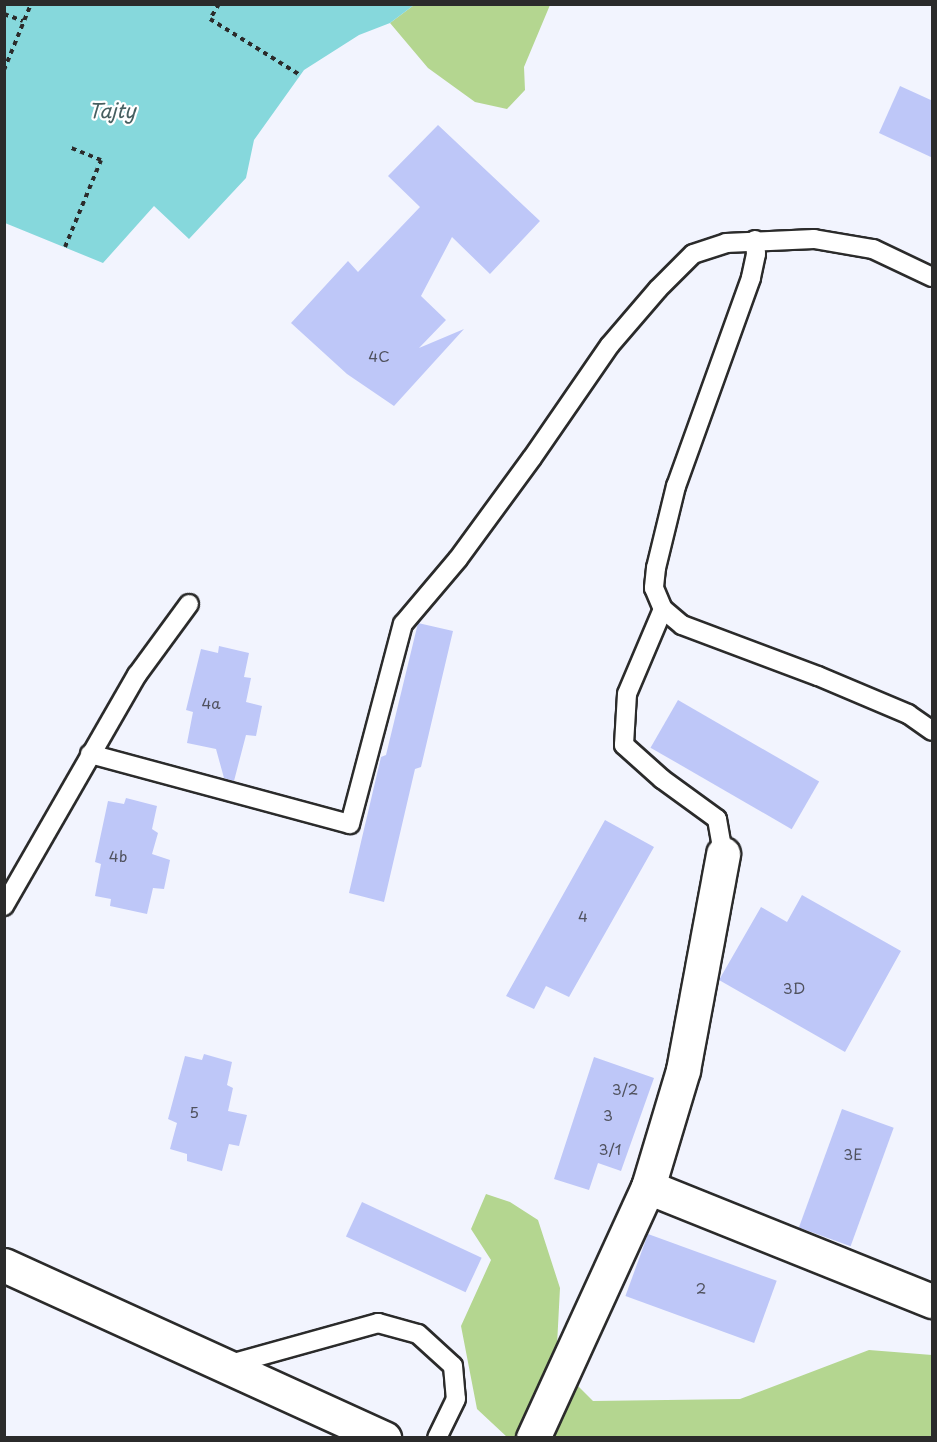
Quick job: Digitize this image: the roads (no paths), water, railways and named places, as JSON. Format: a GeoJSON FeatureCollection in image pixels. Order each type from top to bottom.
{"type":"FeatureCollection","features":[{"type":"Feature","properties":{"kind":"street"},"geometry":{"type":"LineString","coordinates":[[533,1437],[648,1187],[683,1070],[723,854]]}},
{"type":"Feature","properties":{"kind":"street"},"geometry":{"type":"LineString","coordinates":[[648,1187],[933,1301]]}},
{"type":"Feature","properties":{"kind":"street"},"geometry":{"type":"LineString","coordinates":[[4,1265],[384,1437]]}},
{"type":"Feature","properties":{"kind":"lane"},"geometry":{"type":"LineString","coordinates":[[90,754],[350,824],[403,624],[458,559],[532,458],[610,345],[658,289],[693,254],[726,243],[814,239],[873,249],[933,277]]}},
{"type":"Feature","properties":{"kind":"lane"},"geometry":{"type":"LineString","coordinates":[[755,240],[756,254],[752,278],[676,486],[656,568],[654,588],[663,609],[682,625],[818,676],[908,714],[933,731]]}},
{"type":"Feature","properties":{"kind":"lane"},"geometry":{"type":"LineString","coordinates":[[4,906],[137,675],[189,604]]}},
{"type":"Feature","properties":{"kind":"lane"},"geometry":{"type":"LineString","coordinates":[[663,609],[627,693],[624,745],[662,779],[717,819],[723,854]]}},
{"type":"Feature","properties":{"kind":"lane"},"geometry":{"type":"LineString","coordinates":[[226,1365],[378,1323],[418,1335],[453,1366],[456,1399],[436,1437]]}},
{"type":"Feature","properties":{"kind":"water","name":"Tajty"},"geometry":{"type":"Polygon","coordinates":[[[4,5],[414,5],[390,23],[359,35],[304,70],[254,140],[246,178],[189,239],[154,206],[103,263],[5,223],[4,5]]]}}]}
